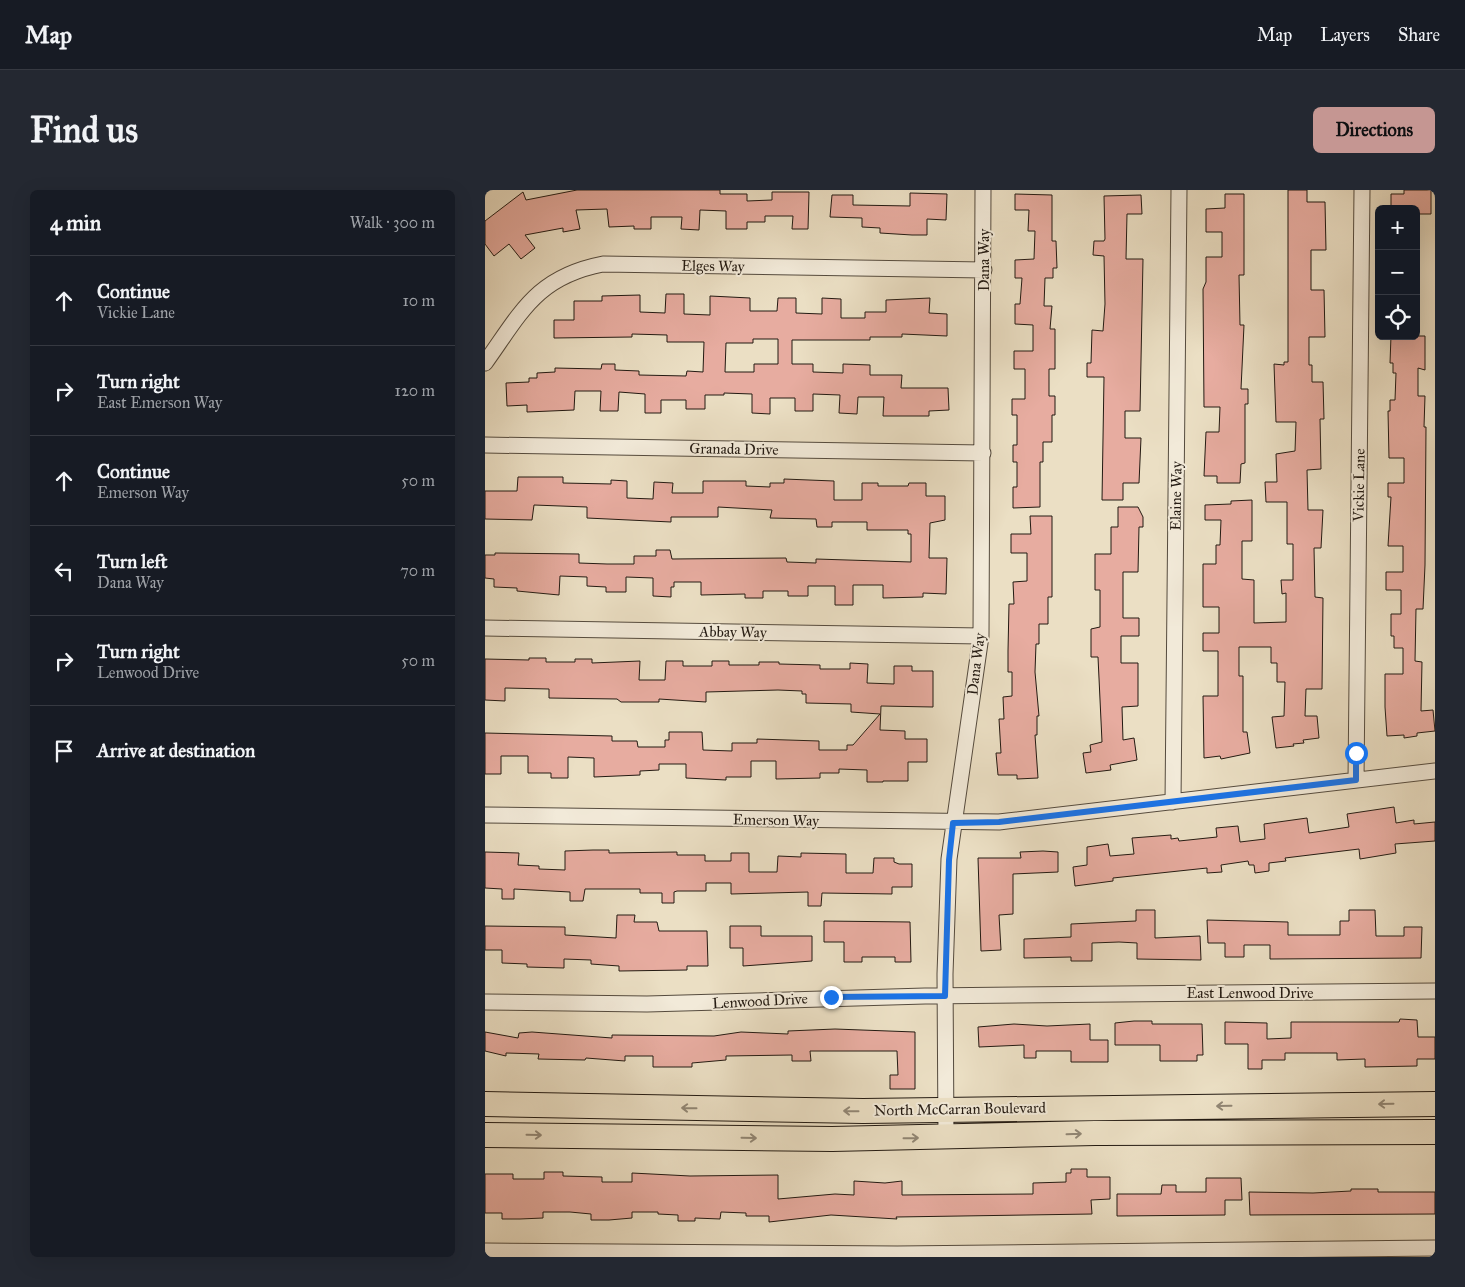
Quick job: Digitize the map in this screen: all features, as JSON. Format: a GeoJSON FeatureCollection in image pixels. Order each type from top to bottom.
{"type":"FeatureCollection","features":[{"type":"Feature","properties":{"kind":"main road","name":"North McCarran Boulevard"},"geometry":{"type":"LineString","coordinates":[[485,1104],[863,1111],[1435,1104]]}},
{"type":"Feature","properties":{"kind":"main road","name":"North McCarran Boulevard"},"geometry":{"type":"LineString","coordinates":[[485,1135],[831,1139],[1095,1133],[1435,1132]]}},
{"type":"Feature","properties":{"kind":"street","name":"Dana Way"},"geometry":{"type":"LineString","coordinates":[[946,1137],[945,996],[949,860],[981,636],[985,270],[983,190]]}},
{"type":"Feature","properties":{"kind":"street","name":"Elaine Way"},"geometry":{"type":"LineString","coordinates":[[1173,802],[1179,190]]}},
{"type":"Feature","properties":{"kind":"street","name":"Vickie Lane"},"geometry":{"type":"LineString","coordinates":[[1356,780],[1362,190]]}},
{"type":"Feature","properties":{"kind":"street","name":"Elges Way"},"geometry":{"type":"LineString","coordinates":[[485,363],[529,301],[544,287],[562,276],[583,268],[603,264],[985,270]]}},
{"type":"Feature","properties":{"kind":"street","name":"Granada Drive"},"geometry":{"type":"LineString","coordinates":[[485,445],[983,453]]}},
{"type":"Feature","properties":{"kind":"street","name":"Abbay Way"},"geometry":{"type":"LineString","coordinates":[[485,628],[981,636]]}},
{"type":"Feature","properties":{"kind":"street","name":"Emerson Way"},"geometry":{"type":"LineString","coordinates":[[485,815],[953,823],[999,822],[1435,771]]}},
{"type":"Feature","properties":{"kind":"street","name":"East Lenwood Drive"},"geometry":{"type":"LineString","coordinates":[[1065,994],[1435,991]]}},
{"type":"Feature","properties":{"kind":"street","name":"Lenwood Drive"},"geometry":{"type":"LineString","coordinates":[[485,1002],[692,1004],[831,997],[1065,994]]}},
{"type":"Feature","properties":{"kind":"street"},"geometry":{"type":"LineString","coordinates":[[485,1251],[1067,1254],[1435,1248]]}},
{"type":"Feature","properties":{"kind":"building"},"geometry":{"type":"Polygon","coordinates":[[[577,190],[720,190],[720,194],[747,194],[747,201],[772,200],[772,192],[809,192],[808,229],[792,229],[793,216],[765,216],[765,222],[747,222],[747,229],[726,229],[726,211],[700,210],[699,230],[681,229],[682,217],[651,217],[651,229],[634,229],[634,226],[609,227],[607,209],[576,210],[580,229],[563,232],[563,228],[525,235],[535,248],[521,259],[509,244],[494,256],[485,244],[485,221],[523,192],[526,200],[577,190]]]}},
{"type":"Feature","properties":{"kind":"building"},"geometry":{"type":"Polygon","coordinates":[[[1288,190],[1307,190],[1307,202],[1325,202],[1326,250],[1311,250],[1311,290],[1324,290],[1325,337],[1309,337],[1309,365],[1312,365],[1312,382],[1323,382],[1324,419],[1320,419],[1321,469],[1307,470],[1308,510],[1323,510],[1321,548],[1314,548],[1315,597],[1323,598],[1322,689],[1306,689],[1305,716],[1317,716],[1319,738],[1303,740],[1304,743],[1293,744],[1294,746],[1276,748],[1272,717],[1284,716],[1285,682],[1277,682],[1277,663],[1271,663],[1271,647],[1239,647],[1239,676],[1243,676],[1243,732],[1247,732],[1250,753],[1221,759],[1220,756],[1204,758],[1203,696],[1218,696],[1218,651],[1203,651],[1203,633],[1219,633],[1219,607],[1203,607],[1203,564],[1216,564],[1216,545],[1220,545],[1221,520],[1205,520],[1205,505],[1231,504],[1231,501],[1252,500],[1252,541],[1242,541],[1242,579],[1254,580],[1254,623],[1286,622],[1286,593],[1282,594],[1281,580],[1293,580],[1293,544],[1287,544],[1287,502],[1266,502],[1265,482],[1277,482],[1276,454],[1295,451],[1296,422],[1276,422],[1274,364],[1284,365],[1284,362],[1288,362],[1288,190]]]}},
{"type":"Feature","properties":{"kind":"building"},"geometry":{"type":"Polygon","coordinates":[[[1404,190],[1431,190],[1431,214],[1420,214],[1420,205],[1391,205],[1391,194],[1404,194],[1404,190]]]}},
{"type":"Feature","properties":{"kind":"building"},"geometry":{"type":"Polygon","coordinates":[[[910,193],[947,194],[946,220],[927,219],[927,235],[880,233],[880,228],[862,227],[862,218],[830,217],[832,195],[853,195],[853,205],[910,206],[910,193]]]}},
{"type":"Feature","properties":{"kind":"building"},"geometry":{"type":"Polygon","coordinates":[[[1015,194],[1052,195],[1052,241],[1056,241],[1057,268],[1053,268],[1053,278],[1045,278],[1044,306],[1052,306],[1050,329],[1055,329],[1055,369],[1049,369],[1049,396],[1055,396],[1055,415],[1052,415],[1052,442],[1043,442],[1043,462],[1040,462],[1040,507],[1013,508],[1013,487],[1017,487],[1017,462],[1013,462],[1013,445],[1017,445],[1017,415],[1012,415],[1012,399],[1025,399],[1025,369],[1014,369],[1014,351],[1033,351],[1033,325],[1015,324],[1015,304],[1020,304],[1022,278],[1015,278],[1015,260],[1034,259],[1035,231],[1028,231],[1029,210],[1015,210],[1015,194]]]}},
{"type":"Feature","properties":{"kind":"building"},"geometry":{"type":"Polygon","coordinates":[[[1225,194],[1244,194],[1244,275],[1239,275],[1240,325],[1244,325],[1241,389],[1248,389],[1248,404],[1245,404],[1245,463],[1241,464],[1240,483],[1217,483],[1217,476],[1204,476],[1206,432],[1219,432],[1220,407],[1204,407],[1203,289],[1206,282],[1206,257],[1222,257],[1222,232],[1206,232],[1206,209],[1225,208],[1225,194]]]}},
{"type":"Feature","properties":{"kind":"building"},"geometry":{"type":"Polygon","coordinates":[[[1141,195],[1142,214],[1127,214],[1126,259],[1143,259],[1140,411],[1125,411],[1125,438],[1141,438],[1139,483],[1123,483],[1123,500],[1102,500],[1104,377],[1087,377],[1087,363],[1091,363],[1092,330],[1103,331],[1105,304],[1104,256],[1093,255],[1094,241],[1104,241],[1105,239],[1104,196],[1141,195]]]}},
{"type":"Feature","properties":{"kind":"building"},"geometry":{"type":"Polygon","coordinates":[[[666,294],[684,294],[684,314],[710,315],[710,296],[750,298],[750,311],[777,311],[778,298],[796,298],[796,313],[822,314],[822,298],[841,299],[841,318],[865,318],[865,312],[886,312],[886,300],[930,298],[929,313],[947,314],[947,336],[902,334],[902,337],[870,337],[870,340],[792,340],[792,364],[813,364],[813,372],[843,373],[843,364],[870,365],[870,375],[902,375],[901,388],[948,388],[949,410],[929,411],[929,416],[883,416],[884,397],[858,397],[857,414],[839,413],[840,395],[813,394],[813,411],[795,411],[795,398],[770,398],[770,414],[752,413],[752,394],[724,393],[724,395],[705,395],[705,409],[686,409],[686,400],[661,400],[661,413],[645,413],[645,394],[619,392],[618,411],[600,411],[601,391],[575,391],[574,410],[527,412],[527,405],[507,406],[506,383],[529,382],[529,378],[537,378],[537,373],[555,372],[555,368],[601,369],[602,364],[615,364],[615,370],[639,371],[639,375],[686,376],[687,371],[703,372],[704,342],[667,342],[667,335],[632,334],[632,337],[554,338],[554,320],[574,320],[574,301],[602,301],[602,296],[640,295],[640,312],[665,313],[666,294]],[[753,339],[753,343],[726,343],[725,372],[754,372],[754,364],[778,364],[778,339],[753,339]]]}},
{"type":"Feature","properties":{"kind":"building"},"geometry":{"type":"Polygon","coordinates":[[[1420,336],[1425,336],[1425,370],[1418,368],[1418,396],[1425,396],[1425,565],[1423,609],[1416,609],[1415,661],[1422,662],[1421,711],[1433,710],[1435,731],[1417,733],[1417,736],[1404,738],[1404,735],[1387,736],[1385,707],[1385,674],[1403,674],[1403,648],[1394,648],[1394,636],[1391,636],[1391,614],[1401,614],[1401,590],[1386,590],[1386,572],[1403,572],[1403,546],[1388,546],[1391,497],[1388,497],[1388,483],[1404,483],[1404,458],[1389,458],[1388,411],[1390,411],[1390,400],[1395,400],[1396,373],[1393,373],[1393,363],[1390,363],[1391,340],[1420,340],[1420,336]]]}},
{"type":"Feature","properties":{"kind":"building"},"geometry":{"type":"Polygon","coordinates":[[[518,477],[563,477],[563,483],[611,484],[611,480],[627,481],[627,498],[653,499],[654,482],[673,483],[672,493],[703,493],[703,481],[746,481],[746,486],[770,487],[770,483],[784,483],[784,479],[834,481],[834,500],[862,500],[862,483],[878,483],[878,486],[908,486],[909,483],[926,483],[926,496],[945,496],[945,520],[930,523],[929,558],[947,558],[946,594],[923,593],[923,597],[883,598],[883,585],[853,585],[853,605],[835,605],[835,586],[808,586],[808,596],[788,596],[788,591],[763,591],[763,598],[745,598],[745,594],[701,595],[701,582],[674,582],[674,587],[671,587],[671,597],[653,596],[653,578],[626,577],[626,592],[606,592],[606,587],[587,586],[587,577],[560,576],[559,595],[517,591],[517,588],[494,587],[494,579],[485,578],[485,555],[495,555],[495,553],[579,554],[579,563],[607,564],[634,564],[634,556],[656,556],[656,550],[670,550],[672,559],[786,558],[787,562],[816,563],[816,559],[911,562],[911,534],[908,534],[908,530],[867,530],[867,522],[832,522],[832,527],[817,527],[816,519],[770,518],[772,510],[718,507],[718,517],[671,517],[671,522],[587,518],[587,507],[534,505],[532,520],[485,519],[485,491],[517,491],[518,477]]]}},
{"type":"Feature","properties":{"kind":"building"},"geometry":{"type":"Polygon","coordinates":[[[1118,507],[1138,507],[1143,517],[1143,527],[1139,527],[1138,572],[1123,572],[1123,618],[1139,618],[1139,636],[1121,636],[1121,663],[1138,663],[1138,706],[1122,707],[1123,740],[1134,738],[1137,760],[1110,765],[1111,770],[1086,773],[1083,753],[1091,752],[1090,745],[1102,742],[1098,657],[1091,657],[1091,629],[1100,627],[1100,590],[1095,590],[1095,554],[1111,554],[1111,527],[1118,527],[1118,507]]]}},
{"type":"Feature","properties":{"kind":"building"},"geometry":{"type":"Polygon","coordinates":[[[1030,516],[1052,516],[1052,597],[1048,597],[1048,624],[1039,624],[1039,644],[1036,644],[1035,672],[1039,716],[1037,716],[1037,735],[1035,735],[1038,778],[1017,779],[1017,775],[998,775],[996,753],[1001,753],[999,719],[1004,719],[1003,697],[1012,696],[1012,672],[1008,672],[1009,604],[1014,604],[1013,582],[1027,581],[1027,553],[1011,553],[1011,534],[1031,534],[1030,516]]]}},
{"type":"Feature","properties":{"kind":"building"},"geometry":{"type":"Polygon","coordinates":[[[529,658],[546,658],[546,662],[575,662],[575,659],[592,659],[592,663],[640,661],[639,680],[665,680],[666,661],[683,661],[683,666],[712,666],[712,661],[729,661],[729,665],[759,665],[759,662],[779,662],[779,664],[820,665],[820,669],[850,669],[850,663],[868,664],[867,683],[894,684],[894,666],[912,666],[912,671],[933,671],[933,707],[881,706],[880,730],[905,731],[905,739],[927,739],[927,762],[908,762],[908,781],[883,782],[867,782],[867,770],[839,769],[839,773],[820,773],[820,778],[776,779],[776,761],[751,761],[751,777],[726,777],[726,780],[686,778],[686,764],[659,764],[659,770],[640,771],[640,775],[594,777],[594,758],[568,757],[568,778],[551,778],[551,773],[528,773],[528,756],[501,756],[501,774],[485,774],[485,733],[612,736],[612,741],[637,741],[638,747],[665,747],[665,740],[669,740],[669,732],[702,732],[703,750],[732,751],[732,743],[757,743],[757,739],[819,741],[819,750],[847,750],[847,745],[853,745],[880,714],[851,712],[851,704],[806,703],[806,694],[802,694],[802,691],[778,690],[706,692],[706,702],[659,699],[659,702],[621,702],[617,699],[549,698],[549,689],[505,688],[505,701],[485,700],[485,659],[529,660],[529,658]]]}},
{"type":"Feature","properties":{"kind":"building"},"geometry":{"type":"Polygon","coordinates":[[[1394,807],[1396,823],[1414,820],[1414,824],[1435,822],[1435,841],[1395,844],[1396,853],[1360,859],[1359,849],[1285,858],[1286,861],[1269,863],[1269,871],[1255,873],[1254,865],[1249,865],[1248,861],[1221,865],[1222,872],[1207,873],[1207,868],[1113,878],[1113,881],[1075,886],[1073,867],[1087,865],[1087,847],[1108,844],[1110,856],[1134,854],[1132,838],[1171,835],[1171,839],[1178,838],[1179,841],[1217,837],[1216,828],[1238,826],[1240,842],[1265,839],[1264,824],[1307,818],[1309,833],[1349,827],[1347,814],[1394,807]]]}},
{"type":"Feature","properties":{"kind":"building"},"geometry":{"type":"Polygon","coordinates":[[[609,850],[609,853],[677,852],[677,855],[705,855],[705,861],[731,861],[731,853],[749,853],[749,872],[777,872],[778,856],[801,857],[801,853],[846,854],[846,873],[873,873],[874,858],[894,858],[894,862],[899,864],[912,864],[912,887],[892,887],[892,894],[822,893],[821,906],[808,906],[808,892],[731,894],[731,883],[706,883],[706,891],[674,892],[674,903],[662,903],[662,893],[640,893],[640,889],[585,889],[583,901],[570,901],[570,892],[514,889],[514,899],[502,899],[502,889],[485,888],[485,852],[519,853],[518,865],[539,866],[539,869],[565,870],[565,851],[609,850]]]}},
{"type":"Feature","properties":{"kind":"building"},"geometry":{"type":"Polygon","coordinates":[[[1020,852],[1058,852],[1058,872],[1013,874],[1013,914],[999,915],[1001,950],[981,951],[978,858],[1021,858],[1020,852]]]}},
{"type":"Feature","properties":{"kind":"building"},"geometry":{"type":"Polygon","coordinates":[[[1136,910],[1155,910],[1155,938],[1200,936],[1201,960],[1137,959],[1137,943],[1119,942],[1092,943],[1092,961],[1071,961],[1071,957],[1024,958],[1024,939],[1071,937],[1071,924],[1136,921],[1136,910]]]}},
{"type":"Feature","properties":{"kind":"building"},"geometry":{"type":"Polygon","coordinates":[[[1349,910],[1375,910],[1376,936],[1404,936],[1404,927],[1422,927],[1421,958],[1270,959],[1270,945],[1244,945],[1244,957],[1225,957],[1225,943],[1208,943],[1207,920],[1288,922],[1288,935],[1340,935],[1340,921],[1349,921],[1349,910]]]}},
{"type":"Feature","properties":{"kind":"building"},"geometry":{"type":"Polygon","coordinates":[[[617,915],[635,915],[634,922],[657,922],[659,931],[707,931],[708,966],[687,966],[687,970],[619,971],[619,966],[591,964],[591,960],[564,959],[564,968],[527,967],[527,964],[502,963],[502,950],[485,950],[485,926],[565,927],[565,935],[616,938],[617,915]]]}},
{"type":"Feature","properties":{"kind":"building"},"geometry":{"type":"Polygon","coordinates":[[[824,921],[910,922],[911,962],[895,962],[895,957],[862,957],[862,962],[844,962],[844,942],[824,942],[824,921]]]}},
{"type":"Feature","properties":{"kind":"building"},"geometry":{"type":"Polygon","coordinates":[[[730,926],[761,926],[761,936],[812,936],[812,961],[743,966],[743,948],[730,948],[730,926]]]}},
{"type":"Feature","properties":{"kind":"building"},"geometry":{"type":"Polygon","coordinates":[[[1400,1019],[1417,1020],[1418,1037],[1435,1037],[1435,1059],[1417,1059],[1417,1066],[1365,1067],[1365,1059],[1337,1060],[1337,1053],[1285,1053],[1285,1060],[1262,1060],[1262,1069],[1248,1069],[1248,1044],[1225,1044],[1225,1022],[1267,1023],[1267,1039],[1291,1038],[1291,1022],[1399,1022],[1400,1019]]]}},
{"type":"Feature","properties":{"kind":"building"},"geometry":{"type":"Polygon","coordinates":[[[1152,1021],[1152,1024],[1202,1024],[1203,1055],[1197,1055],[1197,1061],[1160,1061],[1160,1045],[1115,1045],[1115,1023],[1152,1021]]]}},
{"type":"Feature","properties":{"kind":"building"},"geometry":{"type":"Polygon","coordinates":[[[1014,1024],[1047,1026],[1090,1024],[1090,1040],[1108,1040],[1108,1062],[1071,1062],[1071,1051],[1036,1051],[1036,1058],[1024,1058],[1024,1045],[979,1047],[978,1027],[1014,1024]]]}},
{"type":"Feature","properties":{"kind":"building"},"geometry":{"type":"Polygon","coordinates":[[[835,1029],[915,1032],[915,1089],[890,1089],[890,1075],[898,1075],[897,1051],[810,1051],[811,1061],[792,1061],[792,1055],[726,1056],[726,1060],[692,1063],[692,1067],[653,1067],[653,1056],[625,1056],[625,1061],[586,1058],[585,1060],[538,1059],[539,1054],[506,1053],[506,1056],[485,1051],[485,1032],[518,1038],[519,1033],[532,1032],[612,1038],[612,1035],[714,1036],[741,1032],[788,1034],[788,1031],[835,1029]]]}},
{"type":"Feature","properties":{"kind":"building"},"geometry":{"type":"Polygon","coordinates":[[[1071,1169],[1087,1169],[1087,1177],[1110,1177],[1110,1199],[1091,1200],[1092,1214],[896,1217],[897,1219],[831,1215],[769,1222],[769,1216],[746,1216],[746,1213],[721,1212],[720,1219],[695,1218],[695,1221],[678,1221],[678,1215],[658,1214],[658,1212],[632,1212],[632,1218],[609,1220],[591,1220],[591,1214],[570,1212],[543,1212],[543,1218],[520,1219],[502,1219],[502,1213],[485,1213],[485,1174],[513,1174],[513,1179],[544,1179],[544,1172],[563,1172],[563,1176],[602,1177],[602,1182],[632,1182],[632,1173],[690,1176],[778,1175],[778,1199],[835,1194],[854,1195],[854,1181],[885,1183],[902,1181],[902,1195],[1033,1194],[1033,1183],[1066,1182],[1066,1173],[1071,1173],[1071,1169]]]}},
{"type":"Feature","properties":{"kind":"building"},"geometry":{"type":"Polygon","coordinates":[[[1206,1178],[1241,1178],[1242,1200],[1225,1200],[1225,1215],[1117,1216],[1117,1194],[1161,1194],[1162,1185],[1176,1185],[1176,1192],[1206,1192],[1206,1178]]]}},
{"type":"Feature","properties":{"kind":"building"},"geometry":{"type":"Polygon","coordinates":[[[1351,1189],[1378,1189],[1378,1192],[1435,1192],[1435,1214],[1250,1215],[1249,1192],[1313,1193],[1351,1191],[1351,1189]]]}},
{"type":"Feature","properties":{"kind":"route"},"geometry":{"type":"LineString","coordinates":[[831,997],[945,996],[949,860],[953,823],[999,822],[1356,780],[1356,753]]}}]}
